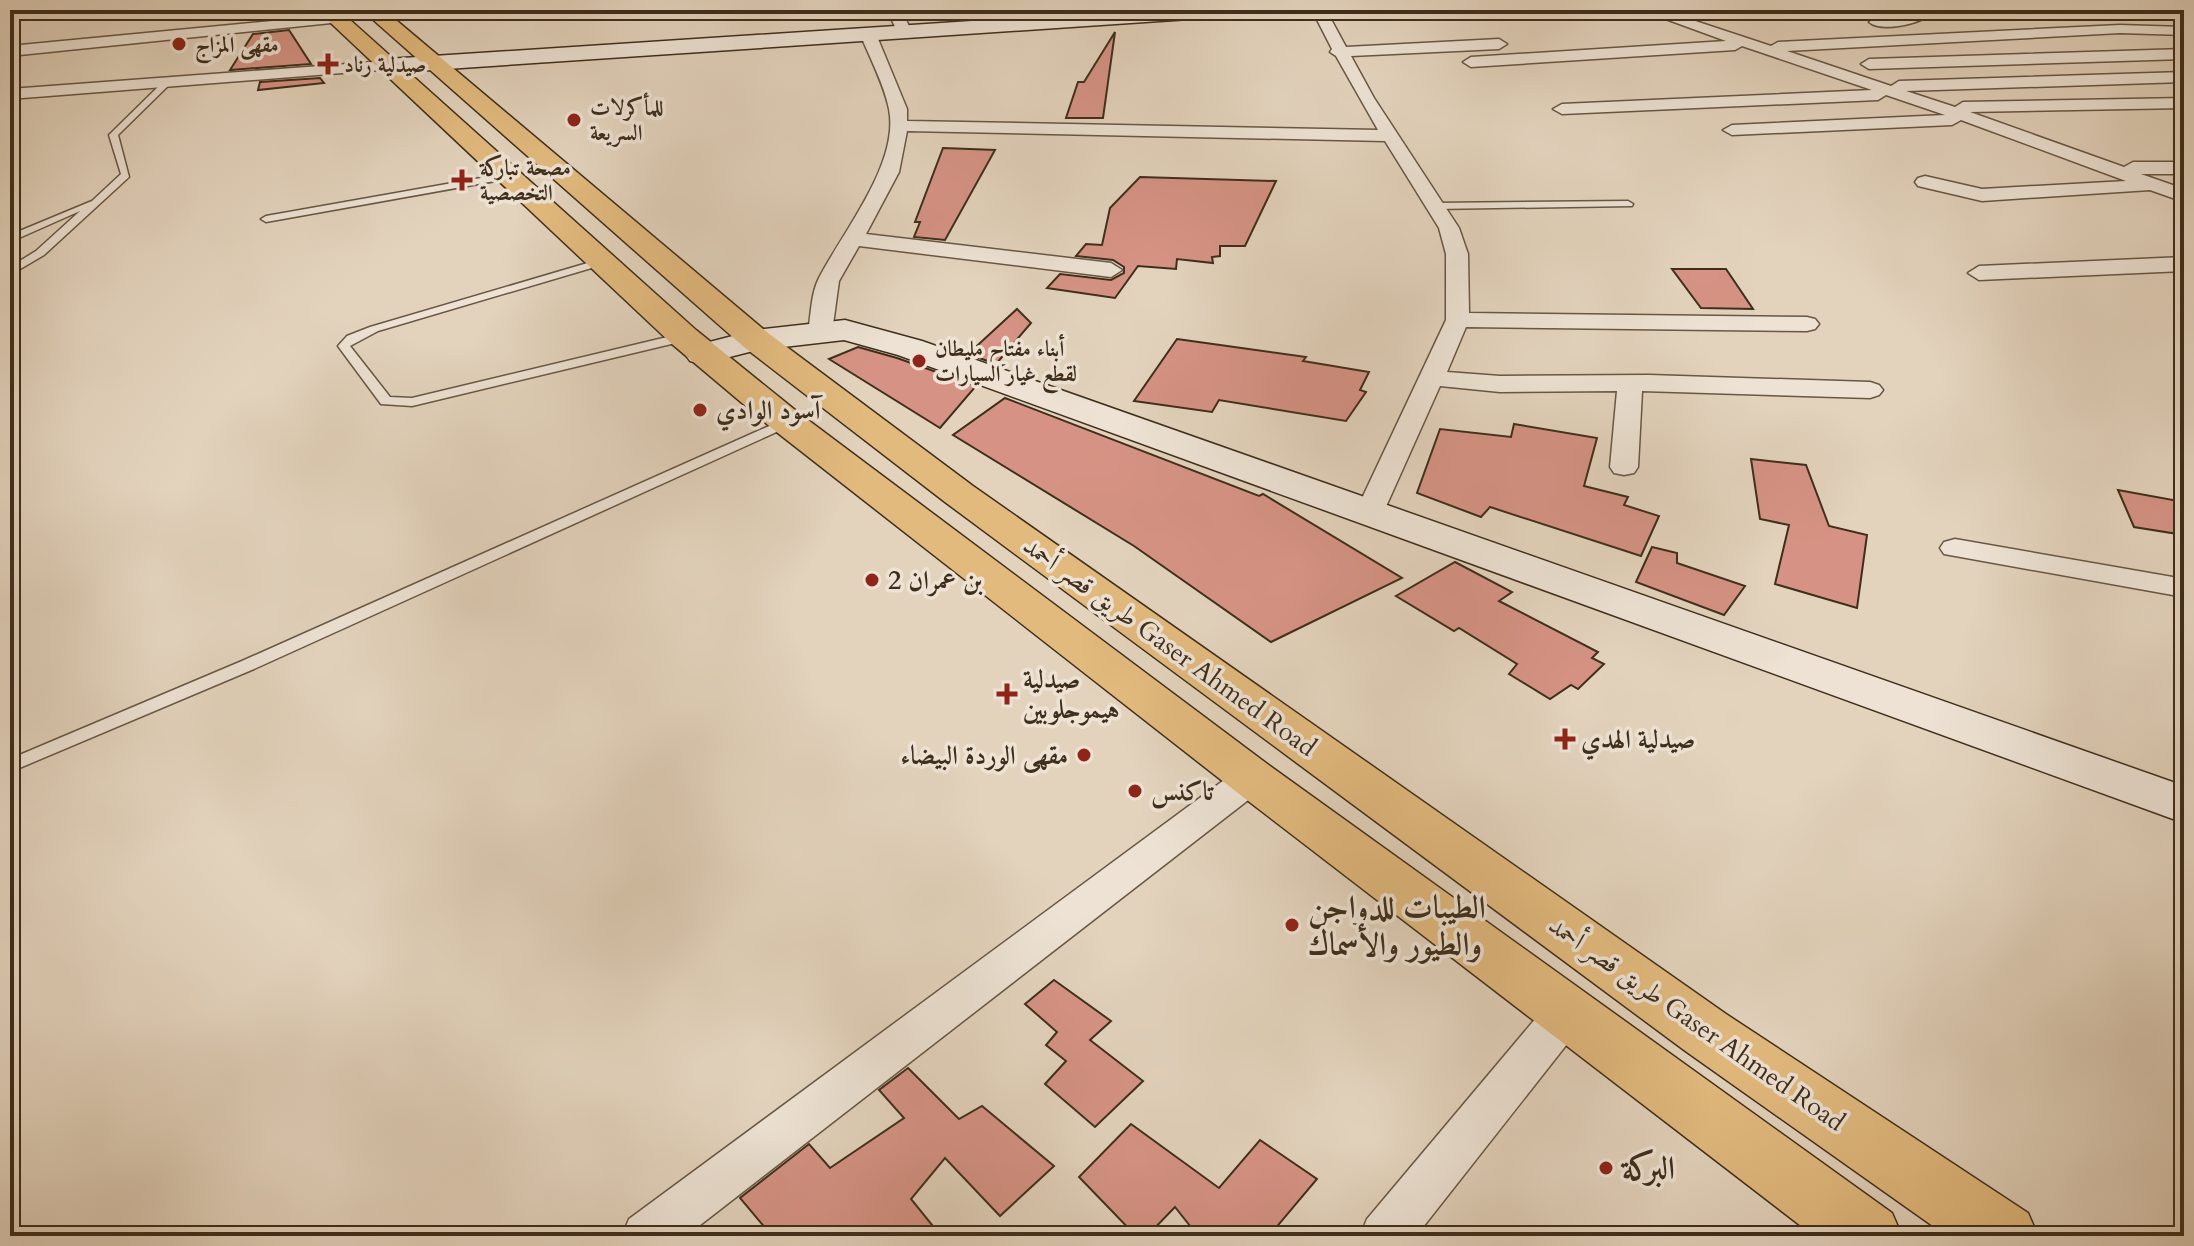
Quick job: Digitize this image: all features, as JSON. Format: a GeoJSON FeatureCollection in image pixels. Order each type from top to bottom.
{"type":"FeatureCollection","features":[{"type":"Feature","properties":{"kind":"main road","name":"طريق قصر أحمد Gaser Ahmed Road"},"geometry":{"type":"LineString","coordinates":[[345,13],[435,63],[756,340],[959,494],[1679,1014],[2004,1236]]}},
{"type":"Feature","properties":{"kind":"main road","name":"طريق قصر أحمد Gaser Ahmed Road"},"geometry":{"type":"LineString","coordinates":[[345,13],[387,66],[693,346],[787,422],[1252,778],[1863,1233]]}},
{"type":"Feature","properties":{"kind":"street"},"geometry":{"type":"LineString","coordinates":[[894,10],[904,32]]}},
{"type":"Feature","properties":{"kind":"street"},"geometry":{"type":"LineString","coordinates":[[10,94],[1234,10]]}},
{"type":"Feature","properties":{"kind":"street"},"geometry":{"type":"LineString","coordinates":[[1319,10],[1338,52],[1449,228],[1457,254],[1458,320],[1370,511]]}},
{"type":"Feature","properties":{"kind":"street"},"geometry":{"type":"LineString","coordinates":[[1648,10],[1974,119],[2184,196]]}},
{"type":"Feature","properties":{"kind":"street"},"geometry":{"type":"LineString","coordinates":[[1864,23],[1923,16],[1919,10]]}},
{"type":"Feature","properties":{"kind":"street"},"geometry":{"type":"LineString","coordinates":[[10,51],[345,13]]}},
{"type":"Feature","properties":{"kind":"street"},"geometry":{"type":"LineString","coordinates":[[2096,15],[2118,19],[2184,18]]}},
{"type":"Feature","properties":{"kind":"street"},"geometry":{"type":"LineString","coordinates":[[1471,62],[2120,29],[2184,31]]}},
{"type":"Feature","properties":{"kind":"street"},"geometry":{"type":"LineString","coordinates":[[1721,34],[1768,30]]}},
{"type":"Feature","properties":{"kind":"street"},"geometry":{"type":"LineString","coordinates":[[820,332],[828,281],[855,239],[889,172],[899,126],[898,109],[868,34]]}},
{"type":"Feature","properties":{"kind":"street"},"geometry":{"type":"LineString","coordinates":[[1338,52],[1554,41]]}},
{"type":"Feature","properties":{"kind":"street"},"geometry":{"type":"LineString","coordinates":[[1814,66],[2184,54]]}},
{"type":"Feature","properties":{"kind":"street"},"geometry":{"type":"LineString","coordinates":[[1876,87],[2184,77]]}},
{"type":"Feature","properties":{"kind":"street"},"geometry":{"type":"LineString","coordinates":[[1562,109],[1899,95]]}},
{"type":"Feature","properties":{"kind":"street"},"geometry":{"type":"LineString","coordinates":[[1940,108],[2184,103]]}},
{"type":"Feature","properties":{"kind":"street"},"geometry":{"type":"LineString","coordinates":[[1732,130],[1974,119]]}},
{"type":"Feature","properties":{"kind":"street"},"geometry":{"type":"LineString","coordinates":[[899,126],[1389,136]]}},
{"type":"Feature","properties":{"kind":"street"},"geometry":{"type":"LineString","coordinates":[[2110,168],[2184,168]]}},
{"type":"Feature","properties":{"kind":"street"},"geometry":{"type":"LineString","coordinates":[[1925,182],[1982,195],[2156,185]]}},
{"type":"Feature","properties":{"kind":"street"},"geometry":{"type":"LineString","coordinates":[[855,239],[1111,270]]}},
{"type":"Feature","properties":{"kind":"street"},"geometry":{"type":"LineString","coordinates":[[1979,273],[2184,264]]}},
{"type":"Feature","properties":{"kind":"street"},"geometry":{"type":"LineString","coordinates":[[1458,320],[1807,324]]}},
{"type":"Feature","properties":{"kind":"street"},"geometry":{"type":"LineString","coordinates":[[693,346],[854,331],[910,348],[2184,805]]}},
{"type":"Feature","properties":{"kind":"street"},"geometry":{"type":"LineString","coordinates":[[1433,378],[1500,384],[1630,383],[1870,390]]}},
{"type":"Feature","properties":{"kind":"street"},"geometry":{"type":"LineString","coordinates":[[1624,467],[1630,383]]}},
{"type":"Feature","properties":{"kind":"street"},"geometry":{"type":"LineString","coordinates":[[1955,548],[2184,588]]}},
{"type":"Feature","properties":{"kind":"street"},"geometry":{"type":"LineString","coordinates":[[647,1236],[1252,778]]}},
{"type":"Feature","properties":{"kind":"street"},"geometry":{"type":"LineString","coordinates":[[1385,1236],[1567,1012]]}},
{"type":"Feature","properties":{"kind":"lane"},"geometry":{"type":"LineString","coordinates":[[10,272],[40,253],[126,175],[113,135],[167,83]]}},
{"type":"Feature","properties":{"kind":"lane"},"geometry":{"type":"LineString","coordinates":[[266,219],[509,176]]}},
{"type":"Feature","properties":{"kind":"lane"},"geometry":{"type":"LineString","coordinates":[[10,239],[106,196]]}},
{"type":"Feature","properties":{"kind":"lane"},"geometry":{"type":"LineString","coordinates":[[1434,206],[1628,204]]}},
{"type":"Feature","properties":{"kind":"lane"},"geometry":{"type":"LineString","coordinates":[[601,262],[374,329],[351,339],[344,346],[386,401],[403,403],[693,346]]}},
{"type":"Feature","properties":{"kind":"lane"},"geometry":{"type":"LineString","coordinates":[[10,766],[248,665],[787,422]]}},
{"type":"Feature","properties":{"kind":"building"},"geometry":{"type":"Polygon","coordinates":[[[289,30],[311,64],[230,70],[253,34],[289,30]]]}},
{"type":"Feature","properties":{"kind":"building"},"geometry":{"type":"Polygon","coordinates":[[[1115,32],[1103,118],[1066,118],[1078,82],[1084,82],[1115,32]]]}},
{"type":"Feature","properties":{"kind":"building"},"geometry":{"type":"Polygon","coordinates":[[[320,78],[324,83],[258,90],[260,82],[320,78]]]}},
{"type":"Feature","properties":{"kind":"building"},"geometry":{"type":"Polygon","coordinates":[[[943,148],[995,150],[945,240],[914,237],[920,222],[915,222],[943,148]]]}},
{"type":"Feature","properties":{"kind":"building"},"geometry":{"type":"Polygon","coordinates":[[[1140,177],[1276,181],[1245,246],[1220,246],[1220,256],[1212,257],[1213,263],[1177,259],[1176,269],[1138,266],[1115,298],[1047,288],[1060,274],[1111,280],[1124,273],[1124,267],[1113,260],[1076,256],[1086,244],[1102,245],[1110,208],[1140,177]]]}},
{"type":"Feature","properties":{"kind":"building"},"geometry":{"type":"Polygon","coordinates":[[[1672,269],[1726,269],[1753,309],[1701,308],[1672,269]]]}},
{"type":"Feature","properties":{"kind":"building"},"geometry":{"type":"Polygon","coordinates":[[[1017,309],[1031,323],[996,364],[968,354],[1017,309]]]}},
{"type":"Feature","properties":{"kind":"building"},"geometry":{"type":"Polygon","coordinates":[[[1177,339],[1306,357],[1303,361],[1369,372],[1360,390],[1366,392],[1346,421],[1219,400],[1212,412],[1134,401],[1177,339]]]}},
{"type":"Feature","properties":{"kind":"building"},"geometry":{"type":"Polygon","coordinates":[[[858,347],[976,386],[940,428],[829,359],[858,347]]]}},
{"type":"Feature","properties":{"kind":"building"},"geometry":{"type":"Polygon","coordinates":[[[1005,398],[1259,496],[1263,494],[1402,578],[1271,642],[1134,546],[953,435],[1005,398]]]}},
{"type":"Feature","properties":{"kind":"building"},"geometry":{"type":"Polygon","coordinates":[[[1514,424],[1597,438],[1584,486],[1628,497],[1624,505],[1659,516],[1641,556],[1490,507],[1481,517],[1417,493],[1440,429],[1511,437],[1514,424]]]}},
{"type":"Feature","properties":{"kind":"building"},"geometry":{"type":"Polygon","coordinates":[[[1751,459],[1806,465],[1829,526],[1867,535],[1857,608],[1775,584],[1789,525],[1760,519],[1751,459]]]}},
{"type":"Feature","properties":{"kind":"building"},"geometry":{"type":"Polygon","coordinates":[[[2118,490],[2184,502],[2184,535],[2134,527],[2118,490]]]}},
{"type":"Feature","properties":{"kind":"building"},"geometry":{"type":"Polygon","coordinates":[[[1652,547],[1677,553],[1677,563],[1745,586],[1724,615],[1636,582],[1652,547]]]}},
{"type":"Feature","properties":{"kind":"building"},"geometry":{"type":"Polygon","coordinates":[[[1455,562],[1512,592],[1499,601],[1598,652],[1592,658],[1604,664],[1578,689],[1571,685],[1550,699],[1509,674],[1517,664],[1459,628],[1454,631],[1396,596],[1455,562]]]}},
{"type":"Feature","properties":{"kind":"building"},"geometry":{"type":"Polygon","coordinates":[[[1054,980],[1111,1021],[1090,1040],[1143,1081],[1095,1127],[1045,1084],[1066,1061],[1046,1045],[1057,1032],[1025,1004],[1054,980]]]}},
{"type":"Feature","properties":{"kind":"building"},"geometry":{"type":"Polygon","coordinates":[[[908,1068],[959,1119],[982,1106],[1054,1166],[1000,1216],[945,1158],[911,1199],[941,1236],[772,1236],[740,1198],[809,1144],[830,1168],[904,1118],[879,1090],[908,1068]]]}},
{"type":"Feature","properties":{"kind":"building"},"geometry":{"type":"Polygon","coordinates":[[[1131,1124],[1219,1188],[1260,1140],[1317,1179],[1269,1236],[1198,1236],[1175,1207],[1147,1236],[1136,1236],[1079,1177],[1131,1124]]]}},
{"type":"Feature","properties":{"kind":"place","name":"مقهى المزاج"},"geometry":{"type":"Point","coordinates":[179,44]}},
{"type":"Feature","properties":{"kind":"place","name":"صيدلية رناد"},"geometry":{"type":"Point","coordinates":[328,64]}},
{"type":"Feature","properties":{"kind":"place","name":"للمأكرلات السريعة"},"geometry":{"type":"Point","coordinates":[574,120]}},
{"type":"Feature","properties":{"kind":"place","name":"مصحة تباركة التخصصية"},"geometry":{"type":"Point","coordinates":[462,180]}},
{"type":"Feature","properties":{"kind":"place","name":"أبناء مفتاح مليطان لقطع غيار السيارات"},"geometry":{"type":"Point","coordinates":[919,361]}},
{"type":"Feature","properties":{"kind":"place","name":"آسود الوادي"},"geometry":{"type":"Point","coordinates":[700,410]}},
{"type":"Feature","properties":{"kind":"place","name":"بن عمران 2"},"geometry":{"type":"Point","coordinates":[872,580]}},
{"type":"Feature","properties":{"kind":"place","name":"صيدلية هيموجلوبين"},"geometry":{"type":"Point","coordinates":[1007,694]}},
{"type":"Feature","properties":{"kind":"place","name":"صيدلية الهدي"},"geometry":{"type":"Point","coordinates":[1565,739]}},
{"type":"Feature","properties":{"kind":"place","name":"مقهى الوردة البيضاء"},"geometry":{"type":"Point","coordinates":[1084,755]}},
{"type":"Feature","properties":{"kind":"place","name":"تاكنس"},"geometry":{"type":"Point","coordinates":[1135,791]}},
{"type":"Feature","properties":{"kind":"place","name":"الطيبات للدواجن والطيور والأسماك"},"geometry":{"type":"Point","coordinates":[1292,925]}},
{"type":"Feature","properties":{"kind":"place","name":"البركة"},"geometry":{"type":"Point","coordinates":[1606,1168]}}]}
